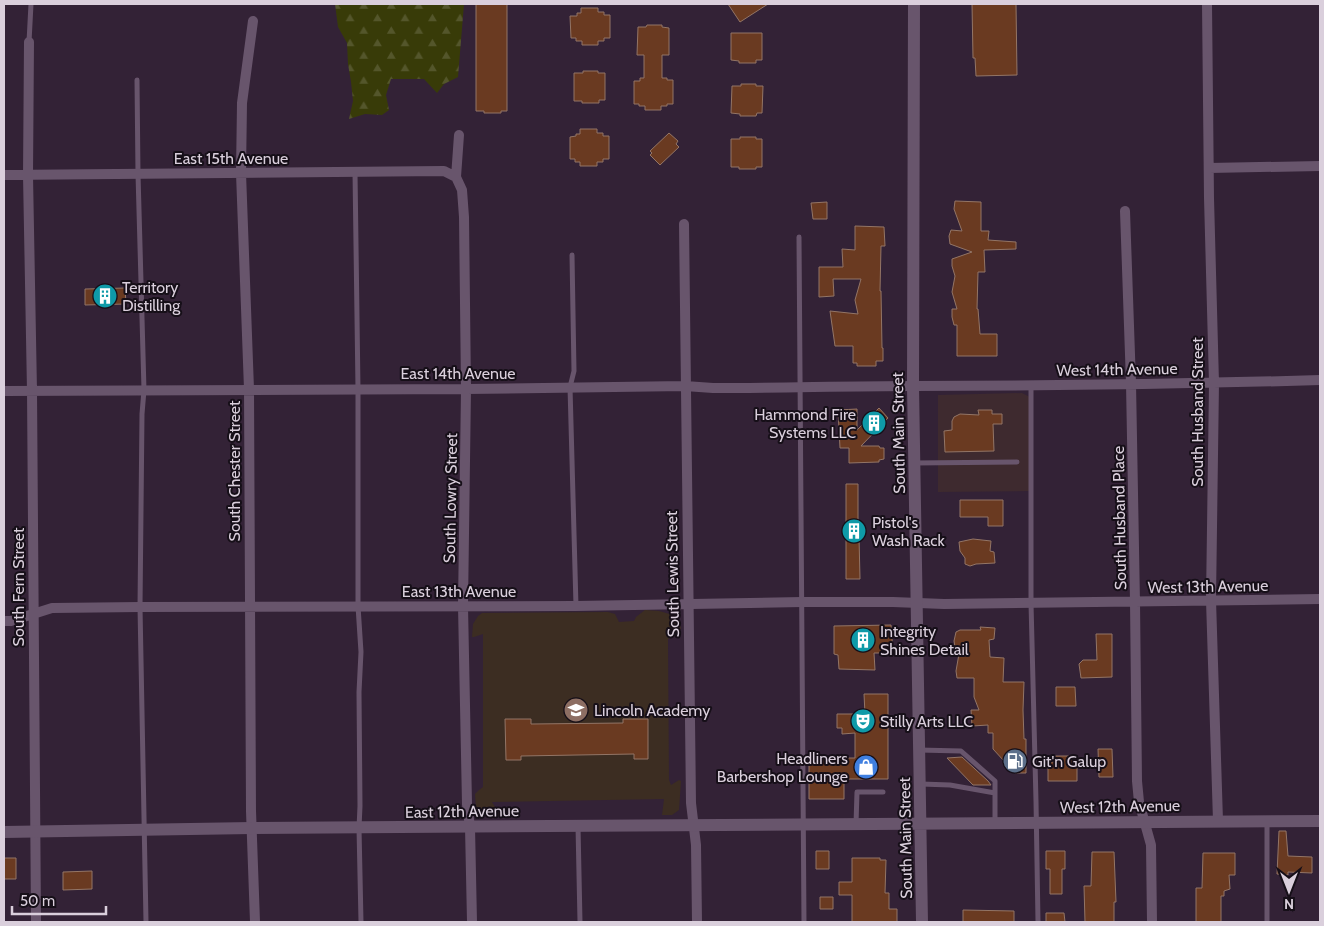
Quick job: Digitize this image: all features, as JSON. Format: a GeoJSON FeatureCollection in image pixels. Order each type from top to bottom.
{"type":"FeatureCollection","features":[{"type":"Feature","properties":{"kind":"main road","name":"South Main Street"},"geometry":{"type":"LineString","coordinates":[[914,4],[913,386],[922,922]]}},
{"type":"Feature","properties":{"kind":"main road","name":"West 12th Avenue"},"geometry":{"type":"LineString","coordinates":[[921,823],[1037,824],[1320,821]]}},
{"type":"Feature","properties":{"kind":"main road","name":"East 12th Avenue"},"geometry":{"type":"LineString","coordinates":[[4,832],[144,829],[921,823]]}},
{"type":"Feature","properties":{"kind":"street","name":"South Husband Street"},"geometry":{"type":"LineString","coordinates":[[1207,4],[1209,198],[1214,383],[1211,600],[1218,821]]}},
{"type":"Feature","properties":{"kind":"street","name":"South Chester Street"},"geometry":{"type":"LineString","coordinates":[[253,21],[242,103],[241,173],[249,389],[254,922]]}},
{"type":"Feature","properties":{"kind":"street","name":"South Fern Street"},"geometry":{"type":"LineString","coordinates":[[29,42],[28,175],[32,391],[36,922]]}},
{"type":"Feature","properties":{"kind":"street","name":"South Lowry Street"},"geometry":{"type":"LineString","coordinates":[[459,135],[456,177],[462,190],[464,217],[466,389],[464,606],[467,804],[470,827],[472,922]]}},
{"type":"Feature","properties":{"kind":"street"},"geometry":{"type":"LineString","coordinates":[[1209,168],[1320,166]]}},
{"type":"Feature","properties":{"kind":"street","name":"East 15th Avenue"},"geometry":{"type":"LineString","coordinates":[[4,175],[444,171],[456,177]]}},
{"type":"Feature","properties":{"kind":"street","name":"South Husband Place"},"geometry":{"type":"LineString","coordinates":[[1125,211],[1136,602],[1138,781],[1139,802],[1145,822]]}},
{"type":"Feature","properties":{"kind":"street","name":"South Lewis Street"},"geometry":{"type":"LineString","coordinates":[[684,224],[691,803],[696,845],[697,922]]}},
{"type":"Feature","properties":{"kind":"street","name":"West 14th Avenue"},"geometry":{"type":"LineString","coordinates":[[913,386],[1031,386],[1320,380]]}},
{"type":"Feature","properties":{"kind":"street","name":"East 14th Avenue"},"geometry":{"type":"LineString","coordinates":[[4,391],[913,386]]}},
{"type":"Feature","properties":{"kind":"street","name":"West 13th Avenue"},"geometry":{"type":"LineString","coordinates":[[916,604],[1320,599]]}},
{"type":"Feature","properties":{"kind":"street","name":"East 13th Avenue"},"geometry":{"type":"LineString","coordinates":[[4,621],[11,621],[52,608],[140,606],[576,606],[802,602],[893,602],[916,604]]}},
{"type":"Feature","properties":{"kind":"street"},"geometry":{"type":"LineString","coordinates":[[1145,822],[1151,845],[1152,922]]}},
{"type":"Feature","properties":{"kind":"lane"},"geometry":{"type":"LineString","coordinates":[[29,42],[31,4]]}},
{"type":"Feature","properties":{"kind":"lane"},"geometry":{"type":"LineString","coordinates":[[137,80],[144,390],[142,407],[140,606],[146,922]]}},
{"type":"Feature","properties":{"kind":"lane"},"geometry":{"type":"LineString","coordinates":[[355,172],[358,606],[361,652],[359,692],[361,922]]}},
{"type":"Feature","properties":{"kind":"lane"},"geometry":{"type":"LineString","coordinates":[[799,237],[804,922]]}},
{"type":"Feature","properties":{"kind":"lane"},"geometry":{"type":"LineString","coordinates":[[572,255],[574,371],[570,387],[576,606]]}},
{"type":"Feature","properties":{"kind":"lane"},"geometry":{"type":"LineString","coordinates":[[1031,386],[1031,603],[1038,922]]}},
{"type":"Feature","properties":{"kind":"lane"},"geometry":{"type":"LineString","coordinates":[[915,463],[1017,462]]}},
{"type":"Feature","properties":{"kind":"lane"},"geometry":{"type":"LineString","coordinates":[[919,750],[961,751],[995,781],[995,824]]}},
{"type":"Feature","properties":{"kind":"lane"},"geometry":{"type":"LineString","coordinates":[[920,784],[950,784],[995,793]]}},
{"type":"Feature","properties":{"kind":"lane"},"geometry":{"type":"LineString","coordinates":[[856,824],[856,792],[883,792]]}},
{"type":"Feature","properties":{"kind":"lane"},"geometry":{"type":"LineString","coordinates":[[1267,822],[1267,922]]}},
{"type":"Feature","properties":{"kind":"lane"},"geometry":{"type":"LineString","coordinates":[[578,826],[580,922]]}},
{"type":"Feature","properties":{"kind":"shaded area"},"geometry":{"type":"Polygon","coordinates":[[[1022,393],[1030,397],[1030,491],[938,492],[938,395],[1022,393]]]}},
{"type":"Feature","properties":{"kind":"shaded area","name":"Lincoln Academy"},"geometry":{"type":"Polygon","coordinates":[[[645,610],[673,615],[678,620],[681,628],[677,635],[668,639],[669,780],[671,785],[679,780],[681,781],[679,810],[672,815],[662,815],[664,799],[492,802],[500,815],[492,817],[482,815],[476,808],[475,794],[483,787],[483,634],[472,637],[473,624],[478,616],[482,613],[608,612],[615,614],[619,622],[634,621],[645,610]]]}},
{"type":"Feature","properties":{"kind":"green space"},"geometry":{"type":"Polygon","coordinates":[[[335,4],[464,4],[458,77],[444,84],[437,93],[424,79],[391,79],[386,95],[389,110],[382,115],[365,114],[349,119],[353,101],[347,43],[338,27],[335,4]]]}},
{"type":"Feature","properties":{"kind":"building"},"geometry":{"type":"Polygon","coordinates":[[[476,4],[507,4],[507,111],[501,111],[501,113],[476,111],[476,4]]]}},
{"type":"Feature","properties":{"kind":"building"},"geometry":{"type":"Polygon","coordinates":[[[728,4],[768,4],[740,22],[728,4]]]}},
{"type":"Feature","properties":{"kind":"building"},"geometry":{"type":"Polygon","coordinates":[[[972,4],[1016,4],[1017,75],[976,76],[975,58],[973,58],[972,4]]]}},
{"type":"Feature","properties":{"kind":"building"},"geometry":{"type":"Polygon","coordinates":[[[581,8],[598,8],[598,12],[610,15],[610,38],[598,41],[598,45],[582,45],[582,41],[576,41],[576,38],[571,38],[570,16],[577,16],[577,13],[581,13],[581,8]]]}},
{"type":"Feature","properties":{"kind":"building"},"geometry":{"type":"Polygon","coordinates":[[[647,25],[662,25],[662,27],[669,28],[669,55],[662,55],[662,78],[673,80],[673,104],[661,106],[661,110],[645,110],[645,106],[634,104],[634,81],[640,81],[640,78],[644,78],[644,55],[637,55],[638,27],[646,27],[647,25]]]}},
{"type":"Feature","properties":{"kind":"building"},"geometry":{"type":"Polygon","coordinates":[[[731,33],[762,33],[762,60],[756,60],[756,63],[739,63],[739,61],[731,60],[731,33]]]}},
{"type":"Feature","properties":{"kind":"building"},"geometry":{"type":"Polygon","coordinates":[[[583,71],[605,73],[605,100],[599,100],[599,103],[574,101],[574,73],[583,73],[583,71]]]}},
{"type":"Feature","properties":{"kind":"building"},"geometry":{"type":"Polygon","coordinates":[[[741,84],[763,86],[762,113],[757,113],[756,116],[740,116],[740,114],[731,113],[732,86],[741,86],[741,84]]]}},
{"type":"Feature","properties":{"kind":"building"},"geometry":{"type":"Polygon","coordinates":[[[580,129],[597,129],[597,133],[609,136],[609,159],[597,162],[597,166],[580,166],[580,162],[570,159],[570,137],[580,134],[580,129]]]}},
{"type":"Feature","properties":{"kind":"building"},"geometry":{"type":"Polygon","coordinates":[[[669,133],[678,141],[676,144],[679,147],[660,165],[650,155],[652,153],[650,151],[669,133]]]}},
{"type":"Feature","properties":{"kind":"building"},"geometry":{"type":"Polygon","coordinates":[[[740,137],[762,139],[762,167],[739,169],[739,167],[731,167],[731,139],[740,139],[740,137]]]}},
{"type":"Feature","properties":{"kind":"building"},"geometry":{"type":"Polygon","coordinates":[[[955,201],[981,202],[981,231],[989,231],[988,240],[1016,242],[1016,249],[984,250],[985,272],[978,272],[977,309],[980,334],[997,334],[997,356],[957,356],[957,325],[954,325],[952,317],[952,309],[957,309],[952,292],[955,276],[952,259],[972,252],[950,244],[949,236],[951,230],[962,231],[954,209],[955,201]]]}},
{"type":"Feature","properties":{"kind":"building"},"geometry":{"type":"Polygon","coordinates":[[[827,202],[827,219],[813,219],[811,203],[827,202]]]}},
{"type":"Feature","properties":{"kind":"building"},"geometry":{"type":"Polygon","coordinates":[[[855,226],[884,227],[885,246],[881,246],[880,291],[883,361],[876,361],[876,366],[857,366],[857,363],[853,363],[853,346],[835,346],[830,311],[858,314],[855,300],[861,279],[833,279],[834,296],[819,297],[819,267],[843,267],[842,249],[855,250],[855,226]]]}},
{"type":"Feature","properties":{"kind":"building","name":"Territory Distilling"},"geometry":{"type":"Polygon","coordinates":[[[125,288],[126,304],[85,305],[85,289],[125,288]]]}},
{"type":"Feature","properties":{"kind":"building"},"geometry":{"type":"Polygon","coordinates":[[[879,408],[888,418],[861,446],[879,446],[884,448],[884,459],[879,460],[879,462],[849,463],[849,448],[840,448],[838,410],[857,409],[857,430],[879,408]]]}},
{"type":"Feature","properties":{"kind":"building"},"geometry":{"type":"Polygon","coordinates":[[[978,410],[992,410],[992,414],[1002,414],[1002,424],[993,424],[994,451],[945,452],[944,431],[952,430],[954,417],[960,414],[979,415],[978,410]]]}},
{"type":"Feature","properties":{"kind":"building","name":"Pistol's Wash Rack"},"geometry":{"type":"Polygon","coordinates":[[[846,484],[858,484],[858,526],[863,526],[863,537],[859,537],[860,579],[846,579],[846,484]]]}},
{"type":"Feature","properties":{"kind":"building"},"geometry":{"type":"Polygon","coordinates":[[[960,500],[1003,500],[1003,526],[988,526],[988,517],[960,517],[960,500]]]}},
{"type":"Feature","properties":{"kind":"building"},"geometry":{"type":"Polygon","coordinates":[[[973,539],[991,541],[990,551],[994,552],[995,563],[970,566],[965,564],[965,558],[960,551],[959,542],[973,539]]]}},
{"type":"Feature","properties":{"kind":"building","name":"Integrity Shines Detail"},"geometry":{"type":"Polygon","coordinates":[[[891,625],[893,653],[874,653],[875,670],[839,669],[838,655],[834,654],[834,626],[891,625]]]}},
{"type":"Feature","properties":{"kind":"building"},"geometry":{"type":"Polygon","coordinates":[[[980,627],[995,628],[994,639],[989,640],[990,657],[1004,658],[1003,682],[1024,682],[1023,710],[1024,739],[1026,739],[1026,773],[1015,773],[993,749],[993,733],[988,733],[988,725],[972,726],[971,710],[979,710],[974,697],[974,678],[957,678],[956,671],[960,648],[955,647],[954,641],[956,632],[960,630],[981,630],[980,627]]]}},
{"type":"Feature","properties":{"kind":"building"},"geometry":{"type":"Polygon","coordinates":[[[1096,634],[1112,634],[1112,677],[1081,678],[1079,664],[1083,660],[1097,660],[1096,634]]]}},
{"type":"Feature","properties":{"kind":"building"},"geometry":{"type":"Polygon","coordinates":[[[1056,687],[1075,687],[1076,706],[1056,706],[1056,687]]]}},
{"type":"Feature","properties":{"kind":"building"},"geometry":{"type":"Polygon","coordinates":[[[864,694],[888,694],[888,779],[844,779],[844,799],[809,799],[809,758],[855,758],[855,733],[842,734],[842,728],[837,728],[837,714],[865,714],[864,694]]]}},
{"type":"Feature","properties":{"kind":"building"},"geometry":{"type":"Polygon","coordinates":[[[505,719],[531,719],[531,724],[623,723],[623,719],[648,719],[648,759],[634,759],[634,754],[521,756],[521,760],[506,760],[505,719]]]}},
{"type":"Feature","properties":{"kind":"building"},"geometry":{"type":"Polygon","coordinates":[[[1098,749],[1112,749],[1113,777],[1099,777],[1098,749]]]}},
{"type":"Feature","properties":{"kind":"building"},"geometry":{"type":"Polygon","coordinates":[[[1055,756],[1077,756],[1077,781],[1048,781],[1048,762],[1055,762],[1055,756]]]}},
{"type":"Feature","properties":{"kind":"building"},"geometry":{"type":"Polygon","coordinates":[[[962,757],[991,785],[973,785],[947,758],[962,757]]]}},
{"type":"Feature","properties":{"kind":"building"},"geometry":{"type":"Polygon","coordinates":[[[1279,831],[1286,831],[1288,856],[1312,857],[1312,873],[1288,872],[1288,875],[1277,874],[1279,831]]]}},
{"type":"Feature","properties":{"kind":"building"},"geometry":{"type":"Polygon","coordinates":[[[816,851],[829,851],[829,869],[816,869],[816,851]]]}},
{"type":"Feature","properties":{"kind":"building"},"geometry":{"type":"Polygon","coordinates":[[[1046,851],[1065,851],[1065,869],[1062,869],[1062,894],[1050,894],[1050,869],[1046,869],[1046,851]]]}},
{"type":"Feature","properties":{"kind":"building"},"geometry":{"type":"Polygon","coordinates":[[[1092,852],[1114,852],[1116,902],[1114,902],[1114,922],[1085,922],[1084,886],[1091,886],[1092,852]]]}},
{"type":"Feature","properties":{"kind":"building"},"geometry":{"type":"Polygon","coordinates":[[[1203,853],[1235,853],[1235,875],[1229,875],[1230,889],[1224,891],[1224,896],[1221,896],[1221,922],[1196,922],[1196,888],[1202,888],[1203,853]]]}},
{"type":"Feature","properties":{"kind":"building"},"geometry":{"type":"Polygon","coordinates":[[[4,858],[16,858],[16,879],[4,879],[4,858]]]}},
{"type":"Feature","properties":{"kind":"building"},"geometry":{"type":"Polygon","coordinates":[[[852,858],[880,858],[880,860],[886,860],[885,893],[889,893],[889,909],[897,909],[897,922],[852,922],[852,895],[839,895],[839,882],[852,882],[852,858]]]}},
{"type":"Feature","properties":{"kind":"building"},"geometry":{"type":"Polygon","coordinates":[[[92,871],[92,889],[63,890],[63,872],[92,871]]]}},
{"type":"Feature","properties":{"kind":"building"},"geometry":{"type":"Polygon","coordinates":[[[820,897],[833,897],[833,909],[820,909],[820,897]]]}},
{"type":"Feature","properties":{"kind":"building"},"geometry":{"type":"Polygon","coordinates":[[[963,910],[1014,911],[1014,922],[963,922],[963,910]]]}},
{"type":"Feature","properties":{"kind":"building"},"geometry":{"type":"Polygon","coordinates":[[[1046,913],[1064,913],[1065,922],[1046,922],[1046,913]]]}},
{"type":"Feature","properties":{"kind":"place","name":"Territory Distilling"},"geometry":{"type":"Point","coordinates":[105,296]}},
{"type":"Feature","properties":{"kind":"place","name":"Hammond Fire Systems LLC"},"geometry":{"type":"Point","coordinates":[874,423]}},
{"type":"Feature","properties":{"kind":"place","name":"Pistol's Wash Rack"},"geometry":{"type":"Point","coordinates":[854,531]}},
{"type":"Feature","properties":{"kind":"place","name":"Integrity Shines Detail"},"geometry":{"type":"Point","coordinates":[863,640]}},
{"type":"Feature","properties":{"kind":"place","name":"Lincoln Academy"},"geometry":{"type":"Point","coordinates":[576,710]}},
{"type":"Feature","properties":{"kind":"place","name":"Stilly Arts LLC"},"geometry":{"type":"Point","coordinates":[863,721]}},
{"type":"Feature","properties":{"kind":"place","name":"Git'n Galup"},"geometry":{"type":"Point","coordinates":[1015,761]}},
{"type":"Feature","properties":{"kind":"place","name":"Headliners Barbershop Lounge"},"geometry":{"type":"Point","coordinates":[866,767]}}]}
